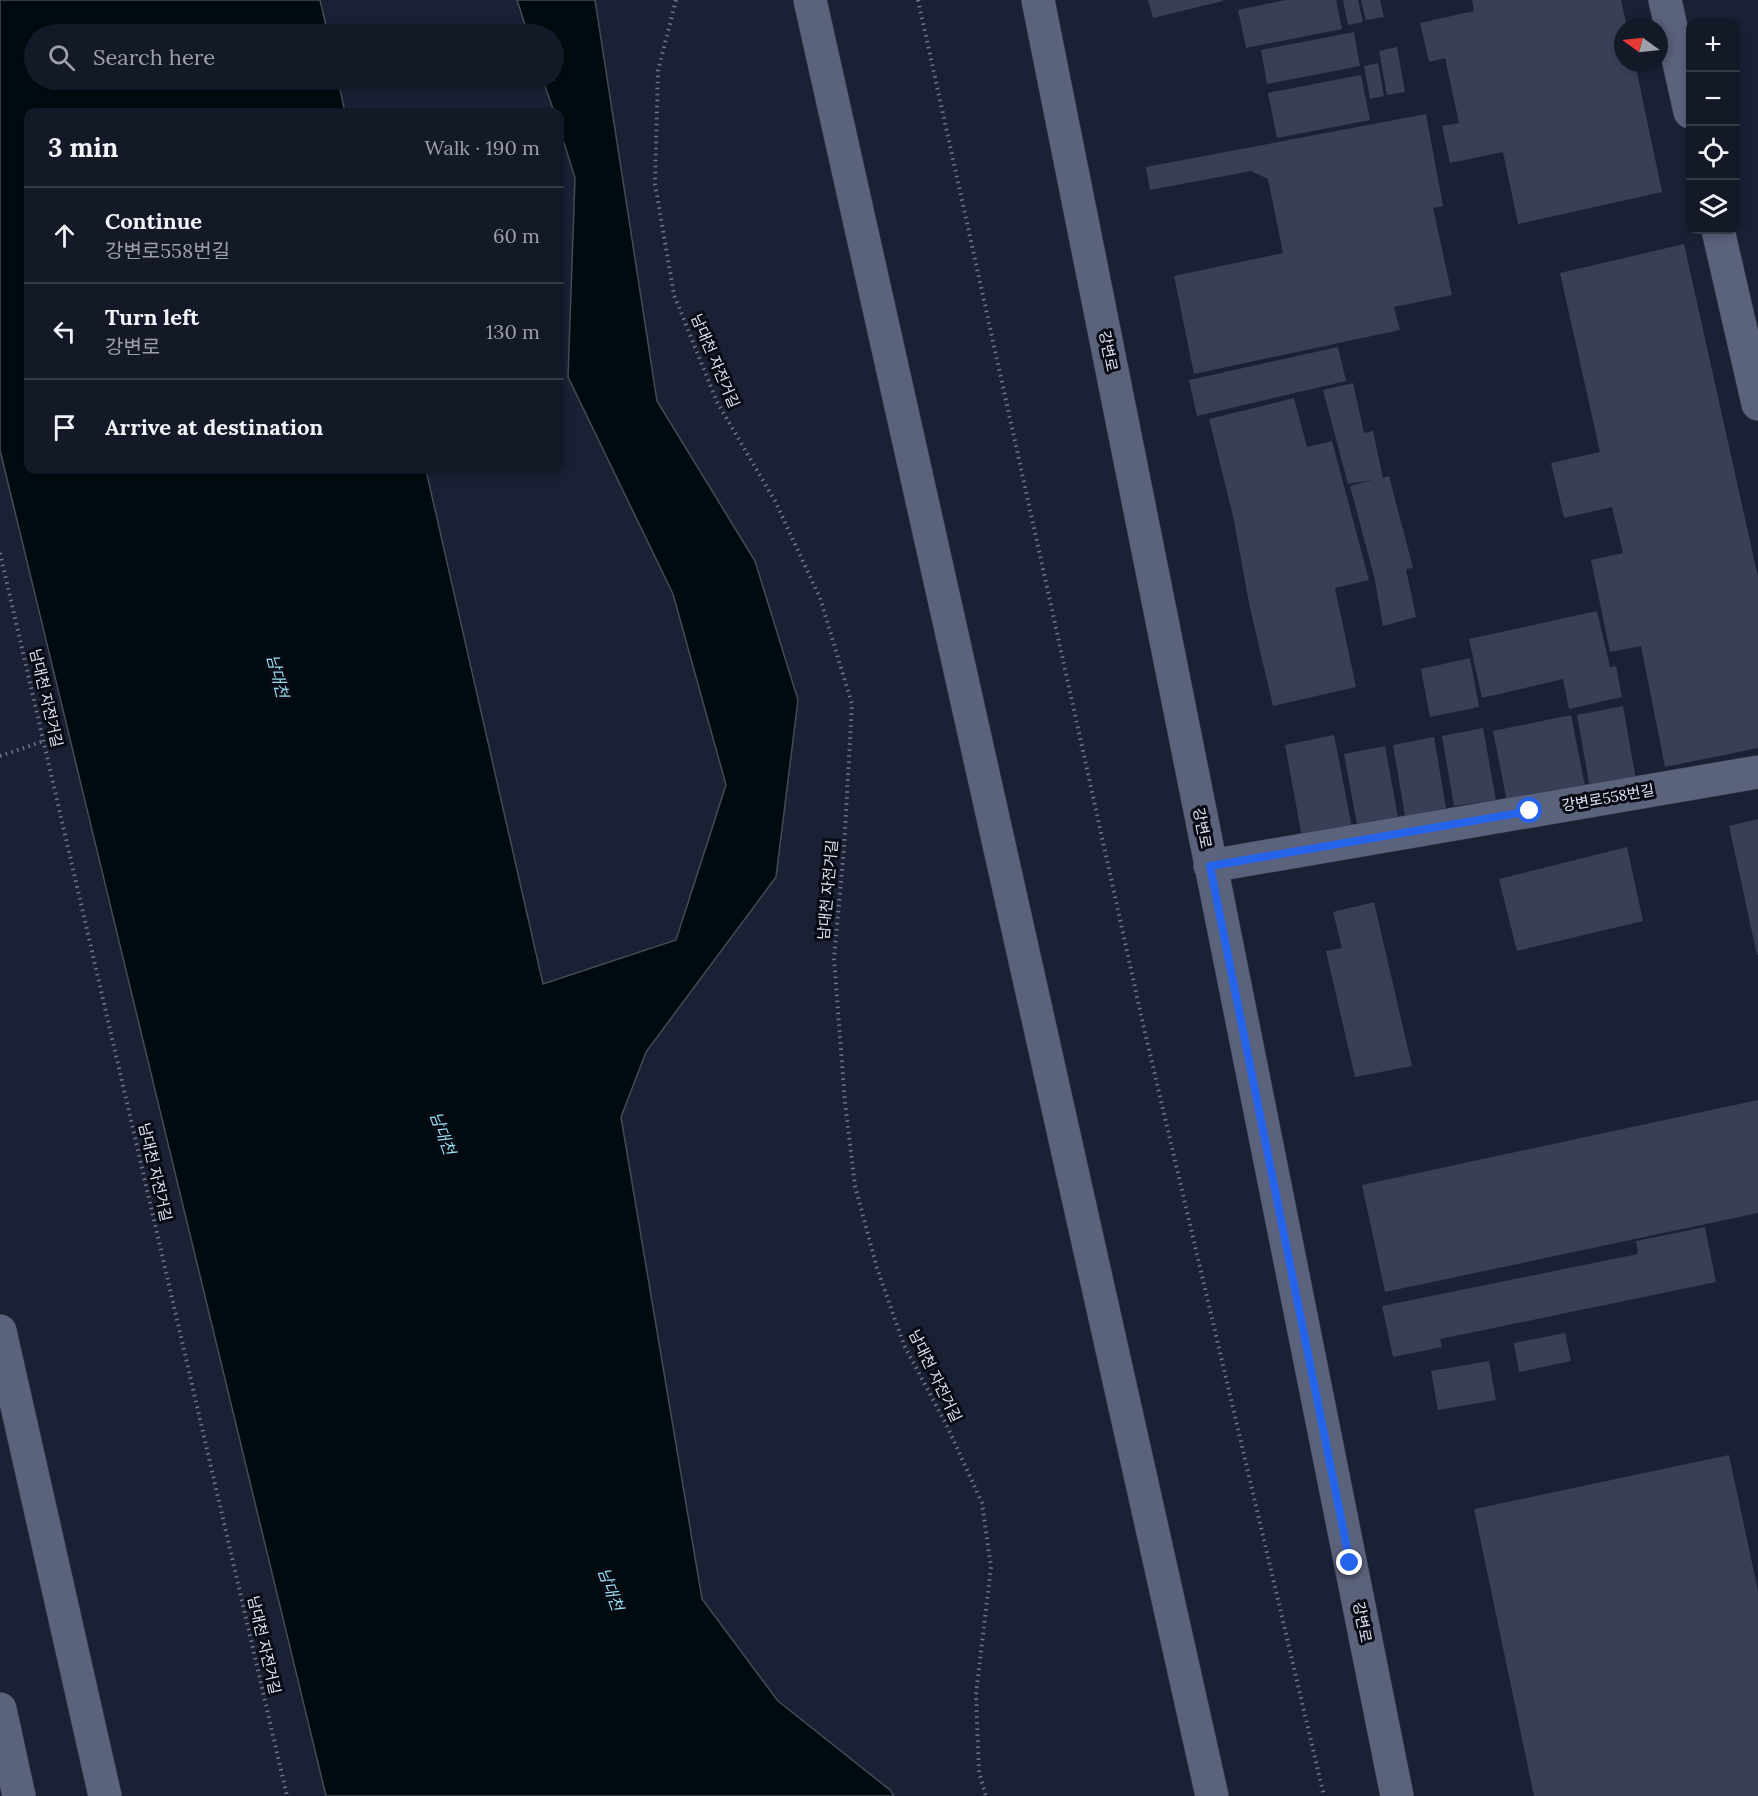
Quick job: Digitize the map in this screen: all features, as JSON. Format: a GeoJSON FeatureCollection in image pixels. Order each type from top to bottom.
{"type":"FeatureCollection","features":[{"type":"Feature","properties":{"kind":"street"},"geometry":{"type":"LineString","coordinates":[[810,0],[1212,1796]]}},
{"type":"Feature","properties":{"kind":"street","name":"강변로"},"geometry":{"type":"LineString","coordinates":[[1038,0],[1397,1796]]}},
{"type":"Feature","properties":{"kind":"street"},"geometry":{"type":"LineString","coordinates":[[1665,0],[1686,94]]}},
{"type":"Feature","properties":{"kind":"street"},"geometry":{"type":"LineString","coordinates":[[1719,234],[1758,404]]}},
{"type":"Feature","properties":{"kind":"street","name":"강변로558번길"},"geometry":{"type":"LineString","coordinates":[[1210,866],[1758,772]]}},
{"type":"Feature","properties":{"kind":"street"},"geometry":{"type":"LineString","coordinates":[[0,1331],[105,1796]]}},
{"type":"Feature","properties":{"kind":"street"},"geometry":{"type":"LineString","coordinates":[[0,1709],[19,1796]]}},
{"type":"Feature","properties":{"kind":"path","name":"남대천 자전거길"},"geometry":{"type":"LineString","coordinates":[[675,0],[657,71],[655,184],[674,294],[717,402],[776,501],[820,598],[852,704],[844,849],[834,958],[845,1102],[855,1186],[877,1268],[904,1345],[948,1428],[982,1503],[991,1568],[976,1694],[979,1772],[986,1796]]}},
{"type":"Feature","properties":{"kind":"path"},"geometry":{"type":"LineString","coordinates":[[918,0],[1143,1024],[1324,1796]]}},
{"type":"Feature","properties":{"kind":"path","name":"남대천 자전거길"},"geometry":{"type":"LineString","coordinates":[[0,553],[286,1796]]}},
{"type":"Feature","properties":{"kind":"path"},"geometry":{"type":"LineString","coordinates":[[0,756],[44,741]]}},
{"type":"Feature","properties":{"kind":"water","name":"남대천"},"geometry":{"type":"Polygon","coordinates":[[[0,0],[320,0],[326,24],[24,24],[24,90],[340,90],[344,108],[24,108],[24,474],[427,474],[543,984],[676,940],[726,785],[673,594],[568,377],[575,178],[564,143],[564,108],[553,108],[546,90],[564,90],[564,24],[525,24],[517,0],[595,0],[657,401],[755,561],[798,700],[776,877],[646,1052],[621,1117],[702,1599],[778,1701],[890,1790],[894,1796],[326,1796],[0,450],[0,0]]]}},
{"type":"Feature","properties":{"kind":"building"},"geometry":{"type":"Polygon","coordinates":[[[1148,0],[1223,0],[1223,1],[1153,18],[1148,0]]]}},
{"type":"Feature","properties":{"kind":"building"},"geometry":{"type":"Polygon","coordinates":[[[1285,0],[1336,0],[1342,29],[1246,48],[1238,10],[1285,0]]]}},
{"type":"Feature","properties":{"kind":"building"},"geometry":{"type":"Polygon","coordinates":[[[1343,0],[1358,0],[1363,22],[1348,25],[1343,0]]]}},
{"type":"Feature","properties":{"kind":"building"},"geometry":{"type":"Polygon","coordinates":[[[1361,0],[1380,0],[1384,17],[1366,20],[1361,0]]]}},
{"type":"Feature","properties":{"kind":"building"},"geometry":{"type":"Polygon","coordinates":[[[1472,0],[1621,0],[1625,18],[1614,18],[1614,72],[1637,72],[1662,192],[1518,224],[1503,152],[1450,163],[1442,126],[1459,123],[1445,58],[1429,62],[1420,23],[1474,11],[1472,0]]]}},
{"type":"Feature","properties":{"kind":"building"},"geometry":{"type":"Polygon","coordinates":[[[1354,32],[1360,66],[1267,84],[1261,50],[1354,32]]]}},
{"type":"Feature","properties":{"kind":"building"},"geometry":{"type":"Polygon","coordinates":[[[1397,47],[1405,92],[1387,95],[1379,51],[1397,47]]]}},
{"type":"Feature","properties":{"kind":"building"},"geometry":{"type":"Polygon","coordinates":[[[1378,63],[1384,96],[1370,99],[1364,66],[1378,63]]]}},
{"type":"Feature","properties":{"kind":"building"},"geometry":{"type":"Polygon","coordinates":[[[1361,75],[1370,120],[1277,138],[1268,93],[1361,75]]]}},
{"type":"Feature","properties":{"kind":"building"},"geometry":{"type":"Polygon","coordinates":[[[1426,114],[1443,206],[1433,208],[1452,295],[1394,307],[1400,330],[1194,374],[1174,276],[1283,253],[1268,179],[1251,171],[1150,190],[1146,167],[1426,114]]]}},
{"type":"Feature","properties":{"kind":"building"},"geometry":{"type":"Polygon","coordinates":[[[1684,244],[1758,577],[1758,748],[1665,767],[1641,646],[1610,652],[1591,560],[1623,553],[1612,507],[1564,518],[1551,463],[1600,452],[1560,273],[1684,244]]]}},
{"type":"Feature","properties":{"kind":"building"},"geometry":{"type":"Polygon","coordinates":[[[1338,347],[1346,381],[1197,416],[1189,380],[1338,347]]]}},
{"type":"Feature","properties":{"kind":"building"},"geometry":{"type":"Polygon","coordinates":[[[1353,383],[1364,433],[1373,431],[1383,478],[1389,476],[1413,568],[1406,569],[1416,617],[1383,626],[1374,576],[1350,486],[1372,480],[1348,484],[1323,390],[1353,383]]]}},
{"type":"Feature","properties":{"kind":"building"},"geometry":{"type":"Polygon","coordinates":[[[1294,398],[1307,447],[1332,441],[1369,580],[1335,588],[1356,687],[1273,706],[1250,608],[1233,516],[1209,419],[1294,398]]]}},
{"type":"Feature","properties":{"kind":"building"},"geometry":{"type":"Polygon","coordinates":[[[1597,611],[1610,667],[1616,666],[1622,697],[1569,709],[1563,679],[1482,698],[1469,639],[1597,611]]]}},
{"type":"Feature","properties":{"kind":"building"},"geometry":{"type":"Polygon","coordinates":[[[1470,658],[1479,707],[1430,717],[1421,669],[1470,658]]]}},
{"type":"Feature","properties":{"kind":"building"},"geometry":{"type":"Polygon","coordinates":[[[1623,706],[1636,780],[1590,788],[1577,715],[1623,706]]]}},
{"type":"Feature","properties":{"kind":"building"},"geometry":{"type":"Polygon","coordinates":[[[1571,715],[1585,786],[1507,802],[1493,731],[1571,715]]]}},
{"type":"Feature","properties":{"kind":"building"},"geometry":{"type":"Polygon","coordinates":[[[1483,728],[1496,800],[1454,806],[1442,736],[1483,728]]]}},
{"type":"Feature","properties":{"kind":"building"},"geometry":{"type":"Polygon","coordinates":[[[1334,735],[1352,828],[1302,837],[1285,745],[1334,735]]]}},
{"type":"Feature","properties":{"kind":"building"},"geometry":{"type":"Polygon","coordinates":[[[1434,737],[1446,808],[1405,816],[1393,745],[1434,737]]]}},
{"type":"Feature","properties":{"kind":"building"},"geometry":{"type":"Polygon","coordinates":[[[1385,746],[1398,817],[1357,824],[1344,754],[1385,746]]]}},
{"type":"Feature","properties":{"kind":"building"},"geometry":{"type":"Polygon","coordinates":[[[1758,819],[1758,955],[1757,955],[1729,826],[1758,819]]]}},
{"type":"Feature","properties":{"kind":"building"},"geometry":{"type":"Polygon","coordinates":[[[1627,847],[1643,921],[1517,951],[1499,879],[1627,847]]]}},
{"type":"Feature","properties":{"kind":"building"},"geometry":{"type":"Polygon","coordinates":[[[1374,902],[1412,1066],[1355,1077],[1326,951],[1342,948],[1333,912],[1374,902]]]}},
{"type":"Feature","properties":{"kind":"building"},"geometry":{"type":"Polygon","coordinates":[[[1758,1100],[1758,1213],[1385,1292],[1362,1185],[1758,1100]]]}},
{"type":"Feature","properties":{"kind":"building"},"geometry":{"type":"Polygon","coordinates":[[[1705,1227],[1716,1282],[1440,1339],[1442,1347],[1393,1357],[1382,1306],[1638,1254],[1636,1241],[1705,1227]]]}},
{"type":"Feature","properties":{"kind":"building"},"geometry":{"type":"Polygon","coordinates":[[[1565,1333],[1571,1361],[1519,1372],[1514,1343],[1565,1333]]]}},
{"type":"Feature","properties":{"kind":"building"},"geometry":{"type":"Polygon","coordinates":[[[1489,1361],[1496,1400],[1438,1410],[1431,1371],[1489,1361]]]}},
{"type":"Feature","properties":{"kind":"building"},"geometry":{"type":"Polygon","coordinates":[[[1729,1455],[1758,1591],[1758,1796],[1534,1796],[1474,1509],[1729,1455]]]}},
{"type":"Feature","properties":{"kind":"route"},"geometry":{"type":"LineString","coordinates":[[1350,1563],[1210,866],[1530,811]]}}]}
